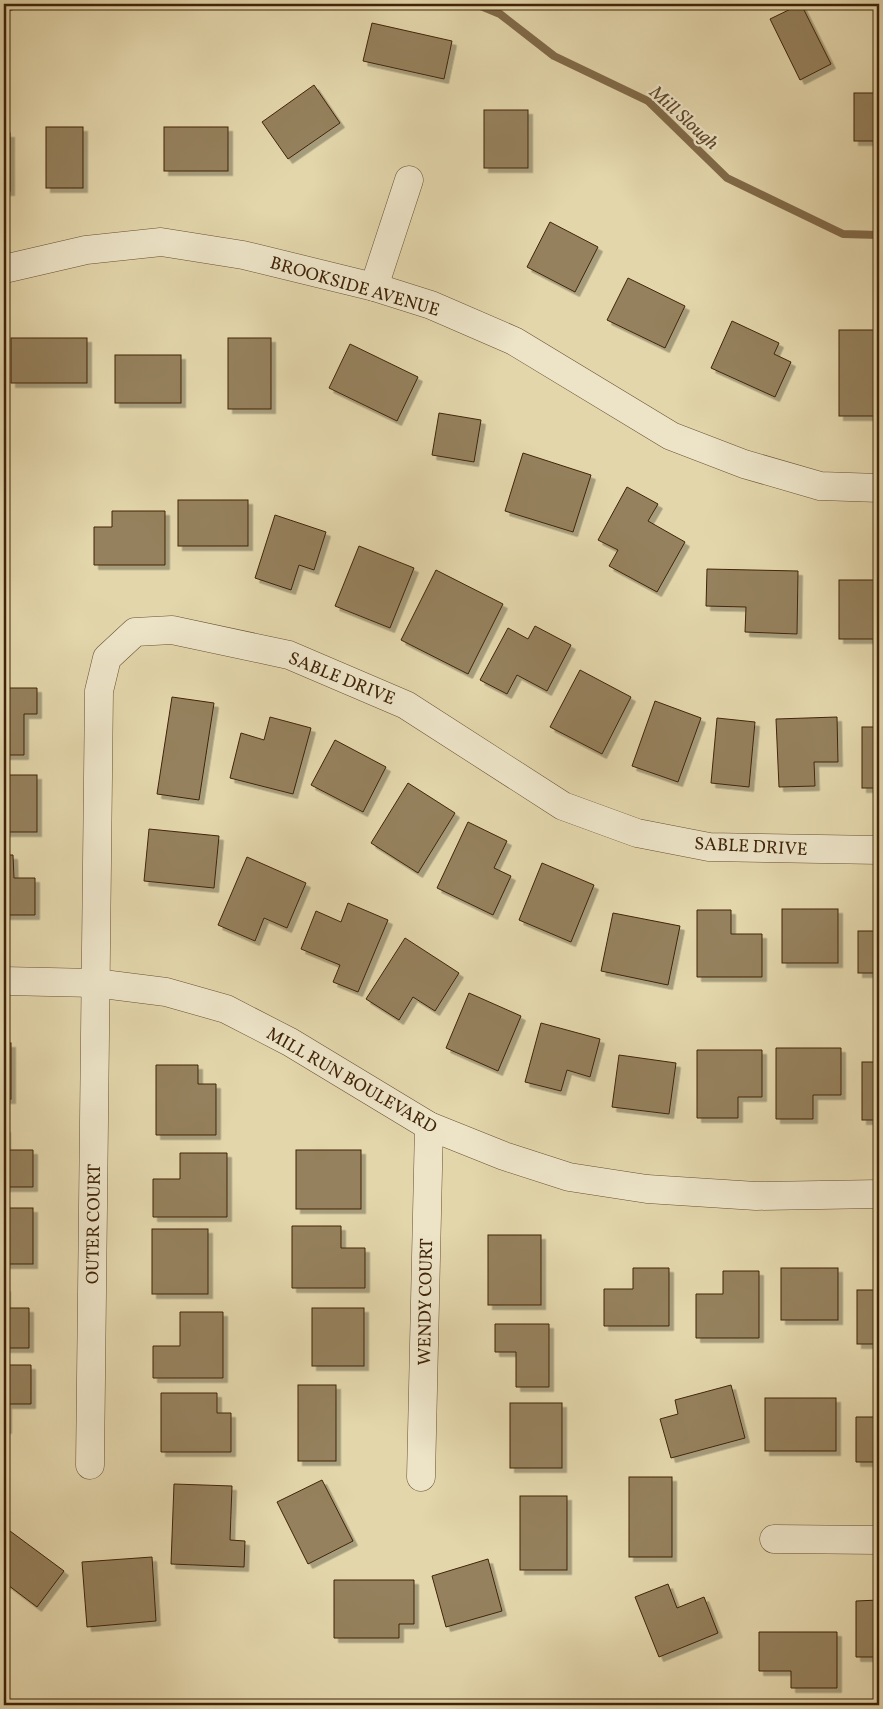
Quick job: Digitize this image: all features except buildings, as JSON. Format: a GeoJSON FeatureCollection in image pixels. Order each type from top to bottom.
{"type":"FeatureCollection","features":[{"type":"Feature","properties":{"kind":"street"},"geometry":{"type":"LineString","coordinates":[[374,287],[409,180]]}},
{"type":"Feature","properties":{"kind":"street","name":"BROOKSIDE AVENUE"},"geometry":{"type":"LineString","coordinates":[[4,269],[86,250],[160,242],[243,255],[374,287],[431,305],[514,341],[671,436],[744,464],[820,486],[879,488]]}},
{"type":"Feature","properties":{"kind":"street","name":"SABLE DRIVE"},"geometry":{"type":"LineString","coordinates":[[95,982],[99,691],[107,658],[135,632],[172,630],[288,655],[406,705],[563,806],[637,833],[709,847],[879,850]]}},
{"type":"Feature","properties":{"kind":"street","name":"MILL RUN BOULEVARD"},"geometry":{"type":"LineString","coordinates":[[4,981],[95,982],[166,992],[226,1009],[290,1042],[429,1126],[504,1156],[569,1177],[647,1189],[756,1196],[879,1194]]}},
{"type":"Feature","properties":{"kind":"street","name":"OUTER COURT"},"geometry":{"type":"LineString","coordinates":[[90,1465],[95,982]]}},
{"type":"Feature","properties":{"kind":"street","name":"WENDY COURT"},"geometry":{"type":"LineString","coordinates":[[421,1477],[429,1126]]}},
{"type":"Feature","properties":{"kind":"street"},"geometry":{"type":"LineString","coordinates":[[774,1539],[879,1540]]}},
{"type":"Feature","properties":{"kind":"waterway","name":"Mill Slough"},"geometry":{"type":"LineString","coordinates":[[4,9],[19,4]]}},
{"type":"Feature","properties":{"kind":"waterway","name":"Mill Slough"},"geometry":{"type":"LineString","coordinates":[[476,4],[500,14],[554,56],[648,101],[727,178],[843,234],[879,235]]}}]}
